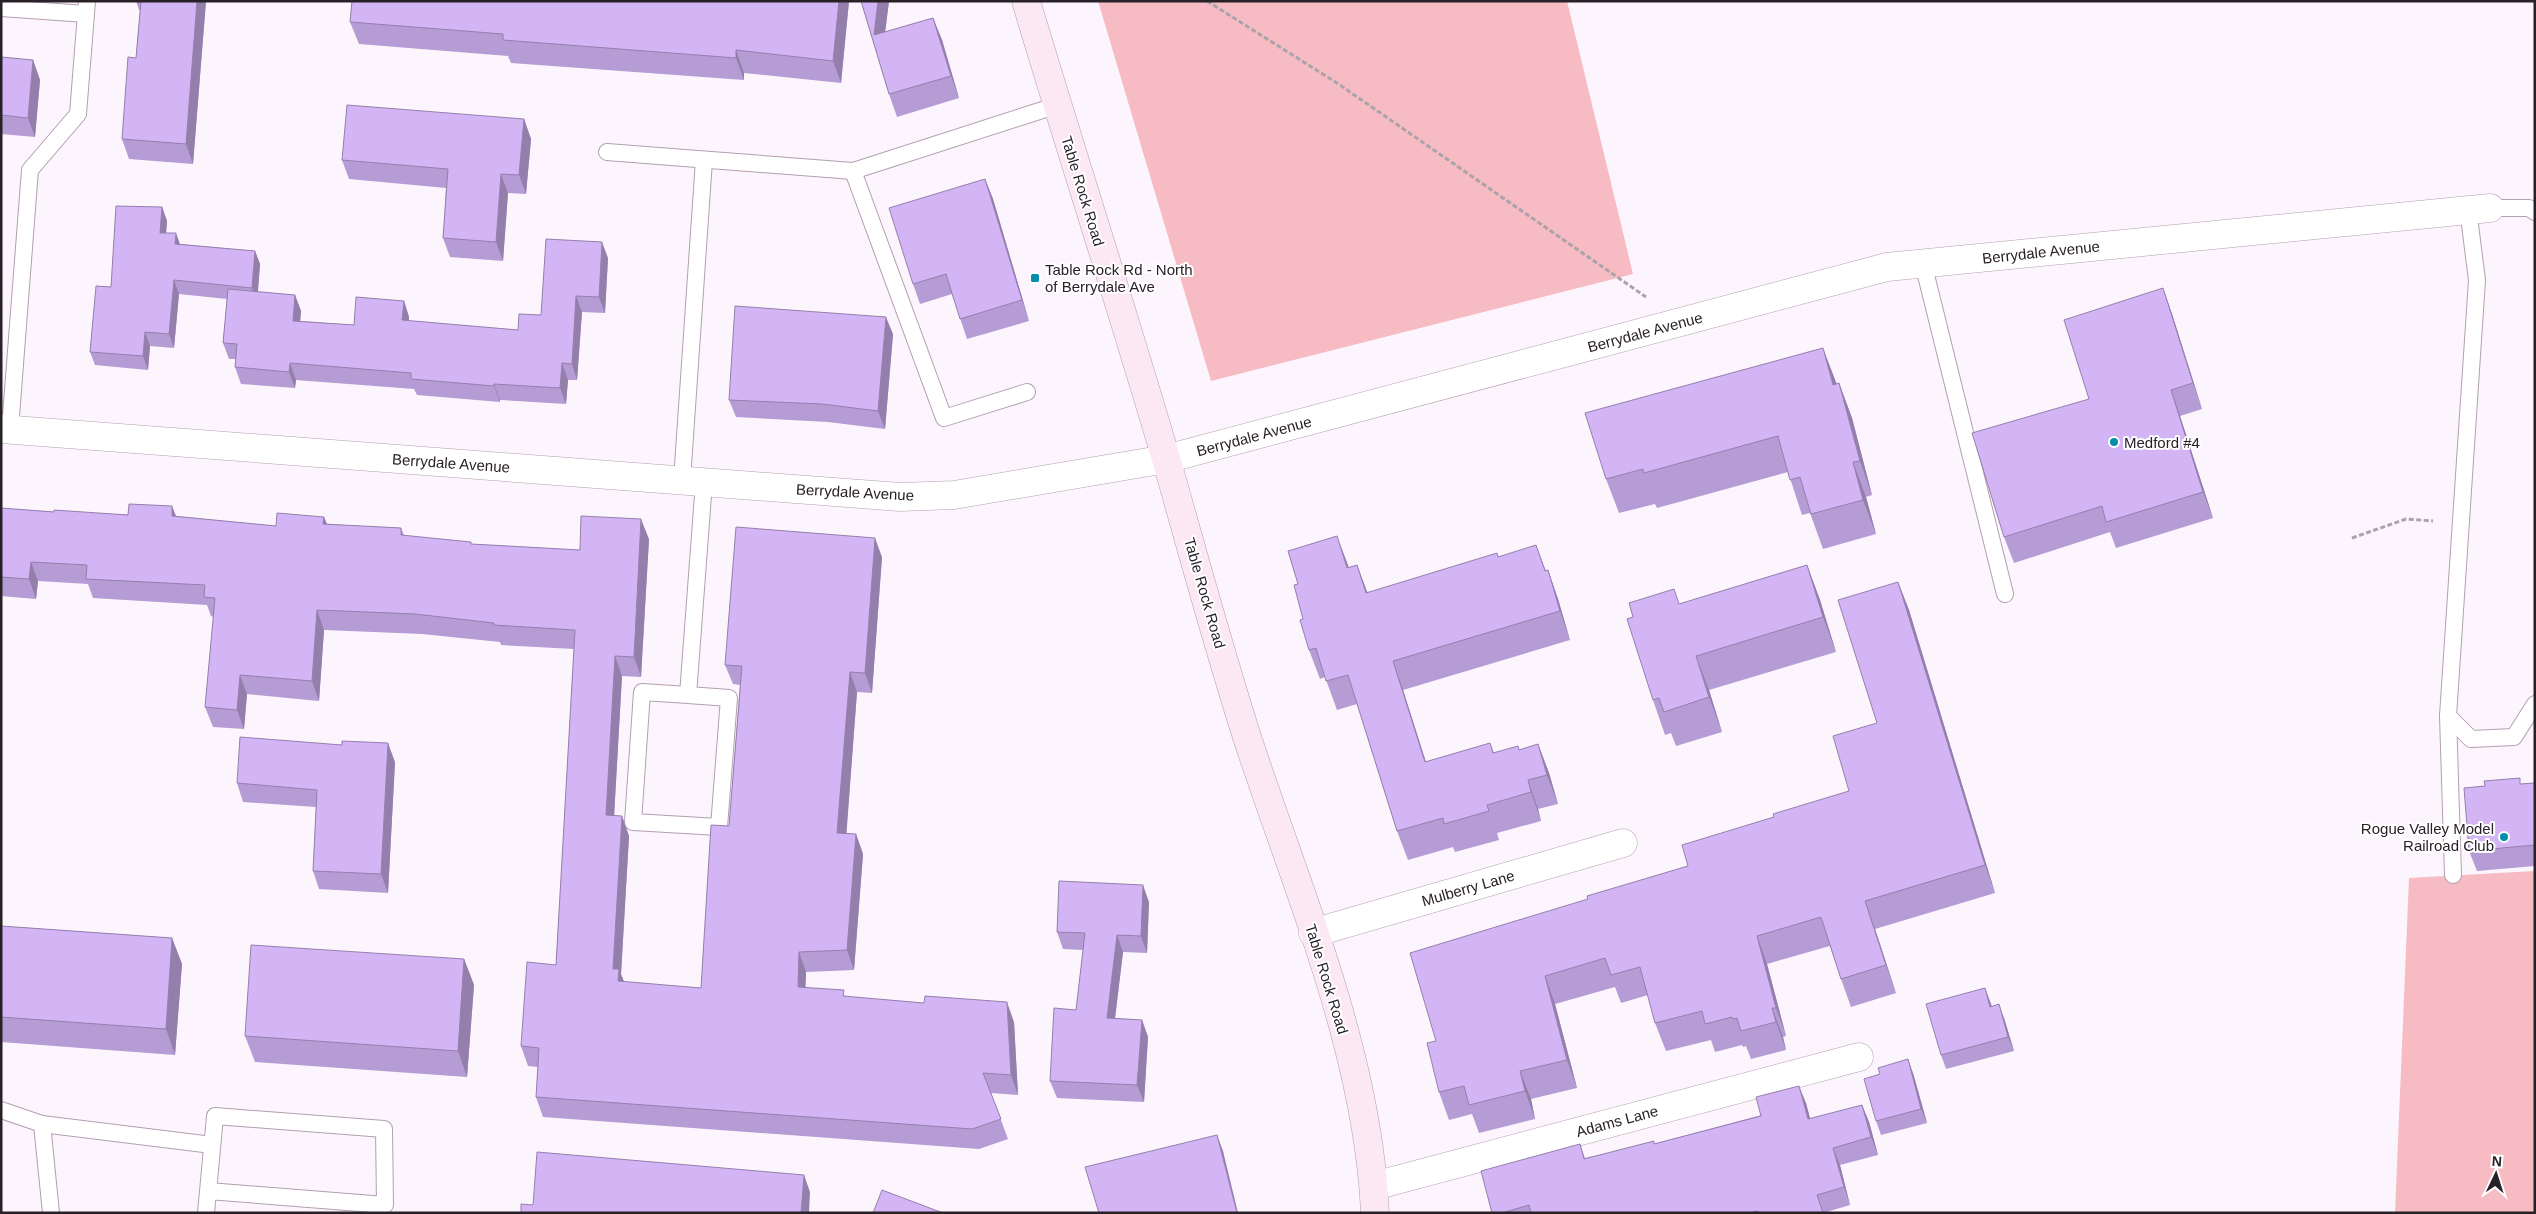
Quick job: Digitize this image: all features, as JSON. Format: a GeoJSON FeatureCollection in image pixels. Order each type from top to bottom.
{"type":"FeatureCollection","features":[{"type":"Feature","properties":{"kind":"main road","name":"Table Rock Road"},"geometry":{"type":"LineString","coordinates":[[1026,1],[1166,459],[1246,734],[1313,933],[1355,1068],[1369,1138],[1375,1200]]}},
{"type":"Feature","properties":{"kind":"street","name":"Berrydale Avenue"},"geometry":{"type":"LineString","coordinates":[[6,429],[900,497],[954,495],[1166,459],[1887,267],[2479,209]]}},
{"type":"Feature","properties":{"kind":"street","name":"Mulberry Lane"},"geometry":{"type":"LineString","coordinates":[[1313,933],[1623,843]]}},
{"type":"Feature","properties":{"kind":"street","name":"Adams Lane"},"geometry":{"type":"LineString","coordinates":[[1375,1200],[1859,1056]]}},
{"type":"Feature","properties":{"kind":"lane"},"geometry":{"type":"LineString","coordinates":[[1,8],[86,8],[78,114],[30,170],[6,429]]}},
{"type":"Feature","properties":{"kind":"lane"},"geometry":{"type":"LineString","coordinates":[[607,152],[853,171],[1058,105]]}},
{"type":"Feature","properties":{"kind":"lane"},"geometry":{"type":"LineString","coordinates":[[688,695],[704,160]]}},
{"type":"Feature","properties":{"kind":"lane"},"geometry":{"type":"LineString","coordinates":[[853,171],[944,418],[1027,392]]}},
{"type":"Feature","properties":{"kind":"lane"},"geometry":{"type":"LineString","coordinates":[[2453,875],[2448,716],[2477,280],[2479,209],[2529,208],[2535,212]]}},
{"type":"Feature","properties":{"kind":"lane"},"geometry":{"type":"LineString","coordinates":[[1923,263],[2005,594]]}},
{"type":"Feature","properties":{"kind":"lane"},"geometry":{"type":"LineString","coordinates":[[642,692],[688,695],[729,698],[719,827],[633,822],[642,692]]}},
{"type":"Feature","properties":{"kind":"lane"},"geometry":{"type":"LineString","coordinates":[[2448,716],[2471,739],[2514,737],[2535,704]]}},
{"type":"Feature","properties":{"kind":"lane"},"geometry":{"type":"LineString","coordinates":[[1,1110],[42,1124],[212,1144]]}},
{"type":"Feature","properties":{"kind":"lane"},"geometry":{"type":"LineString","coordinates":[[206,1213],[212,1144],[215,1116],[384,1129],[385,1205],[208,1191]]}},
{"type":"Feature","properties":{"kind":"lane"},"geometry":{"type":"LineString","coordinates":[[42,1124],[51,1213]]}},
{"type":"Feature","properties":{"kind":"path"},"geometry":{"type":"LineString","coordinates":[[1207,1],[1340,85],[1682,322]]}},
{"type":"Feature","properties":{"kind":"path"},"geometry":{"type":"LineString","coordinates":[[2352,538],[2406,518],[2461,523]]}},
{"type":"Feature","properties":{"kind":"shaded area"},"geometry":{"type":"Polygon","coordinates":[[[1098,1],[1567,1],[1633,274],[1211,381],[1098,1]]]}},
{"type":"Feature","properties":{"kind":"shaded area"},"geometry":{"type":"Polygon","coordinates":[[[2535,871],[2535,1213],[2395,1213],[2409,878],[2535,871]]]}},
{"type":"Feature","properties":{"kind":"building"},"geometry":{"type":"Polygon","coordinates":[[[141,1],[197,1],[186,144],[122,139],[128,57],[136,58],[141,1]]]}},
{"type":"Feature","properties":{"kind":"building"},"geometry":{"type":"Polygon","coordinates":[[[352,1],[839,1],[833,61],[736,50],[736,58],[503,40],[503,34],[350,22],[352,1]]]}},
{"type":"Feature","properties":{"kind":"building"},"geometry":{"type":"Polygon","coordinates":[[[861,1],[878,1],[874,35],[933,18],[951,76],[889,94],[861,1]]]}},
{"type":"Feature","properties":{"kind":"building"},"geometry":{"type":"Polygon","coordinates":[[[1,57],[33,60],[28,118],[1,115],[1,57]]]}},
{"type":"Feature","properties":{"kind":"building"},"geometry":{"type":"Polygon","coordinates":[[[347,105],[524,119],[519,175],[501,174],[496,242],[443,238],[448,169],[342,160],[347,105]]]}},
{"type":"Feature","properties":{"kind":"building"},"geometry":{"type":"Polygon","coordinates":[[[985,179],[1022,300],[960,319],[946,274],[913,284],[889,208],[985,179]]]}},
{"type":"Feature","properties":{"kind":"building"},"geometry":{"type":"Polygon","coordinates":[[[116,206],[162,207],[160,233],[176,233],[175,244],[255,251],[252,288],[174,280],[169,334],[145,332],[143,356],[90,352],[96,286],[111,287],[116,206]]]}},
{"type":"Feature","properties":{"kind":"building"},"geometry":{"type":"Polygon","coordinates":[[[546,239],[602,242],[599,297],[576,296],[572,364],[562,363],[560,388],[494,384],[494,386],[411,379],[411,373],[290,363],[289,372],[235,367],[237,344],[223,343],[228,289],[295,295],[293,321],[354,325],[356,297],[404,301],[402,320],[518,330],[519,314],[541,315],[546,239]]]}},
{"type":"Feature","properties":{"kind":"building","name":"Medford #4"},"geometry":{"type":"Polygon","coordinates":[[[2163,288],[2193,383],[2171,390],[2203,492],[2106,522],[2102,506],[2004,537],[1972,433],[2089,399],[2064,320],[2163,288]]]}},
{"type":"Feature","properties":{"kind":"building"},"geometry":{"type":"Polygon","coordinates":[[[735,306],[886,317],[878,411],[822,404],[729,400],[735,306]]]}},
{"type":"Feature","properties":{"kind":"building"},"geometry":{"type":"Polygon","coordinates":[[[1823,348],[1833,385],[1839,383],[1860,461],[1853,462],[1863,500],[1811,514],[1800,477],[1790,480],[1778,436],[1644,473],[1643,469],[1606,479],[1585,413],[1823,348]]]}},
{"type":"Feature","properties":{"kind":"building"},"geometry":{"type":"Polygon","coordinates":[[[129,504],[172,506],[172,516],[276,526],[277,513],[324,517],[323,524],[401,528],[401,535],[471,542],[471,544],[580,550],[581,516],[641,519],[634,657],[615,656],[606,815],[622,816],[613,969],[619,969],[618,981],[701,988],[711,825],[729,826],[742,666],[725,665],[736,527],[875,538],[865,673],[850,672],[837,833],[856,834],[847,950],[799,952],[798,987],[844,990],[843,996],[924,1003],[925,996],[1007,1002],[1011,1075],[983,1073],[1001,1119],[972,1129],[536,1097],[539,1048],[521,1046],[527,962],[556,965],[575,630],[494,625],[494,623],[415,614],[317,610],[312,681],[240,675],[237,710],[205,707],[215,598],[204,597],[205,585],[86,579],[87,565],[31,562],[29,579],[1,577],[1,508],[128,515],[129,504]]]}},
{"type":"Feature","properties":{"kind":"building"},"geometry":{"type":"Polygon","coordinates":[[[1337,536],[1347,568],[1357,565],[1366,593],[1497,553],[1498,557],[1536,545],[1545,571],[1548,570],[1560,611],[1393,661],[1425,762],[1490,743],[1493,753],[1518,746],[1519,750],[1538,744],[1547,775],[1528,780],[1531,792],[1487,805],[1489,811],[1444,824],[1443,818],[1397,831],[1348,675],[1326,681],[1316,648],[1309,650],[1300,620],[1303,619],[1294,585],[1298,584],[1288,551],[1337,536]]]}},
{"type":"Feature","properties":{"kind":"building"},"geometry":{"type":"Polygon","coordinates":[[[1807,565],[1823,617],[1696,656],[1709,697],[1664,712],[1659,698],[1653,700],[1627,619],[1633,617],[1629,603],[1674,589],[1679,604],[1807,565]]]}},
{"type":"Feature","properties":{"kind":"building"},"geometry":{"type":"Polygon","coordinates":[[[1898,582],[1985,865],[1865,901],[1886,965],[1841,979],[1821,917],[1757,936],[1776,1008],[1772,1008],[1776,1022],[1741,1031],[1737,1018],[1733,1019],[1732,1017],[1705,1024],[1702,1011],[1655,1023],[1640,967],[1611,975],[1605,958],[1545,976],[1567,1060],[1520,1071],[1525,1091],[1469,1105],[1464,1086],[1439,1092],[1427,1043],[1436,1041],[1410,953],[1588,899],[1587,896],[1688,866],[1682,845],[1774,817],[1773,814],[1849,791],[1833,736],[1877,723],[1838,600],[1898,582]]]}},
{"type":"Feature","properties":{"kind":"building"},"geometry":{"type":"Polygon","coordinates":[[[240,737],[342,745],[342,741],[388,743],[381,874],[313,871],[317,790],[237,783],[240,737]]]}},
{"type":"Feature","properties":{"kind":"building","name":"Rogue Valley Model Railroad Club"},"geometry":{"type":"Polygon","coordinates":[[[2520,778],[2520,784],[2535,783],[2535,845],[2469,851],[2464,788],[2485,786],[2484,781],[2520,778]]]}},
{"type":"Feature","properties":{"kind":"building"},"geometry":{"type":"Polygon","coordinates":[[[1059,881],[1143,885],[1141,936],[1117,935],[1107,1018],[1142,1020],[1137,1085],[1050,1081],[1054,1008],[1076,1010],[1085,933],[1057,932],[1059,881]]]}},
{"type":"Feature","properties":{"kind":"building"},"geometry":{"type":"Polygon","coordinates":[[[1,926],[172,938],[166,1029],[1,1017],[1,926]]]}},
{"type":"Feature","properties":{"kind":"building"},"geometry":{"type":"Polygon","coordinates":[[[251,945],[464,959],[458,1051],[245,1036],[251,945]]]}},
{"type":"Feature","properties":{"kind":"building"},"geometry":{"type":"Polygon","coordinates":[[[1985,988],[1990,1007],[1999,1004],[2008,1037],[1941,1055],[1926,1004],[1985,988]]]}},
{"type":"Feature","properties":{"kind":"building"},"geometry":{"type":"Polygon","coordinates":[[[1908,1059],[1921,1109],[1876,1121],[1864,1079],[1880,1074],[1878,1068],[1908,1059]]]}},
{"type":"Feature","properties":{"kind":"building"},"geometry":{"type":"Polygon","coordinates":[[[1799,1086],[1808,1119],[1862,1105],[1871,1137],[1833,1148],[1844,1187],[1817,1195],[1823,1213],[1758,1213],[1757,1211],[1750,1213],[1531,1213],[1529,1205],[1502,1213],[1492,1213],[1481,1171],[1580,1144],[1584,1159],[1654,1141],[1654,1144],[1761,1116],[1756,1097],[1799,1086]]]}},
{"type":"Feature","properties":{"kind":"building"},"geometry":{"type":"Polygon","coordinates":[[[1217,1135],[1237,1213],[1099,1213],[1085,1167],[1217,1135]]]}},
{"type":"Feature","properties":{"kind":"building"},"geometry":{"type":"Polygon","coordinates":[[[537,1152],[804,1175],[801,1213],[521,1213],[521,1204],[533,1205],[537,1152]]]}},
{"type":"Feature","properties":{"kind":"building"},"geometry":{"type":"Polygon","coordinates":[[[882,1190],[943,1213],[873,1213],[882,1190]]]}},
{"type":"Feature","properties":{"kind":"place","name":"Table Rock Rd - North of Berrydale Ave"},"geometry":{"type":"Point","coordinates":[1035,278]}},
{"type":"Feature","properties":{"kind":"place","name":"Medford #4"},"geometry":{"type":"Point","coordinates":[2114,442]}},
{"type":"Feature","properties":{"kind":"place","name":"Rogue Valley Model Railroad Club"},"geometry":{"type":"Point","coordinates":[2504,837]}}]}
